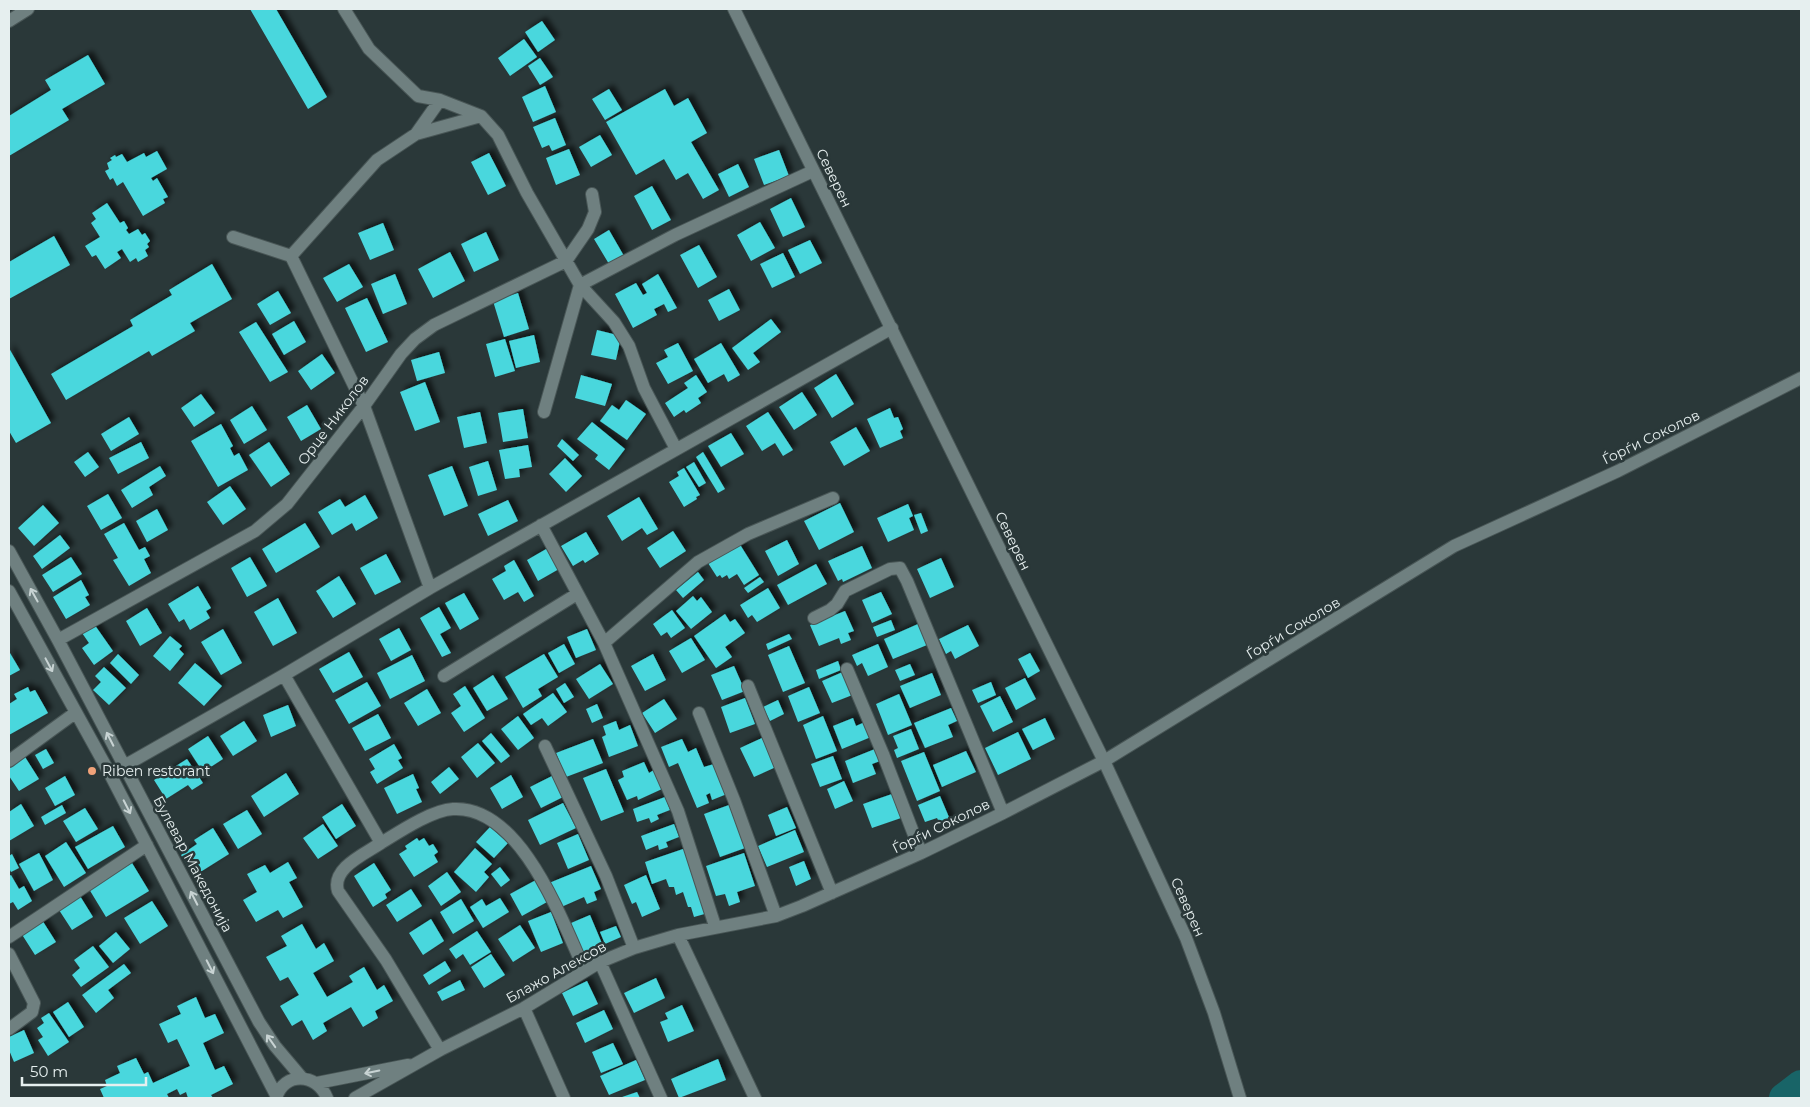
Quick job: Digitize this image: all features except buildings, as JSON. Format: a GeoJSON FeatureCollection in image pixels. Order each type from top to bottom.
{"type":"FeatureCollection","features":[{"type":"Feature","properties":{"kind":"street"},"geometry":{"type":"LineString","coordinates":[[9,21],[28,9]]}},
{"type":"Feature","properties":{"kind":"street"},"geometry":{"type":"LineString","coordinates":[[344,9],[370,49],[418,96],[440,100],[481,116],[498,135],[527,193],[580,286],[614,322],[629,346],[644,388],[676,448]]}},
{"type":"Feature","properties":{"kind":"street","name":"Северен"},"geometry":{"type":"LineString","coordinates":[[734,9],[1104,761],[1186,938],[1214,1012],[1240,1098]]}},
{"type":"Feature","properties":{"kind":"street"},"geometry":{"type":"LineString","coordinates":[[416,134],[440,100]]}},
{"type":"Feature","properties":{"kind":"street"},"geometry":{"type":"LineString","coordinates":[[291,256],[377,160],[416,134],[481,116]]}},
{"type":"Feature","properties":{"kind":"street"},"geometry":{"type":"LineString","coordinates":[[544,412],[580,286],[674,235],[813,170]]}},
{"type":"Feature","properties":{"kind":"street"},"geometry":{"type":"LineString","coordinates":[[566,262],[588,229],[595,212],[592,194]]}},
{"type":"Feature","properties":{"kind":"street"},"geometry":{"type":"LineString","coordinates":[[233,237],[291,256],[364,406],[430,588]]}},
{"type":"Feature","properties":{"kind":"street","name":"Орце Николов"},"geometry":{"type":"LineString","coordinates":[[58,640],[255,532],[287,504],[364,406],[401,354],[416,339],[434,324],[566,262]]}},
{"type":"Feature","properties":{"kind":"street"},"geometry":{"type":"LineString","coordinates":[[110,774],[284,675],[430,588],[892,328]]}},
{"type":"Feature","properties":{"kind":"street","name":"Ѓорѓи Соколов"},"geometry":{"type":"LineString","coordinates":[[802,906],[922,853],[1104,761],[1454,546],[1618,471],[1801,378]]}},
{"type":"Feature","properties":{"kind":"street"},"geometry":{"type":"LineString","coordinates":[[604,643],[698,562],[748,534],[833,498]]}},
{"type":"Feature","properties":{"kind":"street"},"geometry":{"type":"LineString","coordinates":[[541,525],[604,643],[678,811],[715,926]]}},
{"type":"Feature","properties":{"kind":"street","name":"Булевар Македонија"},"geometry":{"type":"LineString","coordinates":[[9,551],[167,844],[259,1022],[275,1046],[302,1078]]}},
{"type":"Feature","properties":{"kind":"street"},"geometry":{"type":"LineString","coordinates":[[814,618],[837,604],[845,591],[890,569],[900,568],[911,590],[1003,812]]}},
{"type":"Feature","properties":{"kind":"street"},"geometry":{"type":"LineString","coordinates":[[444,676],[577,594]]}},
{"type":"Feature","properties":{"kind":"street"},"geometry":{"type":"LineString","coordinates":[[10,598],[110,774],[276,1097],[287,1083],[302,1078],[317,1083],[323,1089],[327,1098]]}},
{"type":"Feature","properties":{"kind":"street"},"geometry":{"type":"LineString","coordinates":[[847,669],[922,853]]}},
{"type":"Feature","properties":{"kind":"street"},"geometry":{"type":"LineString","coordinates":[[284,675],[381,844]]}},
{"type":"Feature","properties":{"kind":"street"},"geometry":{"type":"LineString","coordinates":[[748,686],[832,893]]}},
{"type":"Feature","properties":{"kind":"street"},"geometry":{"type":"LineString","coordinates":[[9,761],[75,713]]}},
{"type":"Feature","properties":{"kind":"street"},"geometry":{"type":"LineString","coordinates":[[699,713],[734,800],[776,916]]}},
{"type":"Feature","properties":{"kind":"street"},"geometry":{"type":"LineString","coordinates":[[545,746],[606,876],[634,948]]}},
{"type":"Feature","properties":{"kind":"street"},"geometry":{"type":"LineString","coordinates":[[440,1050],[386,960],[342,897],[336,884],[339,874],[346,867],[414,823],[452,808],[480,813],[493,820],[505,830],[524,850],[548,891],[586,971]]}},
{"type":"Feature","properties":{"kind":"street"},"geometry":{"type":"LineString","coordinates":[[9,937],[147,846]]}},
{"type":"Feature","properties":{"kind":"street","name":"Блажо Алексов"},"geometry":{"type":"LineString","coordinates":[[356,1098],[440,1050],[524,1008],[600,962],[634,948],[678,935],[715,926],[776,916],[802,906]]}},
{"type":"Feature","properties":{"kind":"street"},"geometry":{"type":"LineString","coordinates":[[678,935],[755,1098]]}},
{"type":"Feature","properties":{"kind":"street"},"geometry":{"type":"LineString","coordinates":[[9,954],[34,1003],[32,1012],[9,1030]]}},
{"type":"Feature","properties":{"kind":"street"},"geometry":{"type":"LineString","coordinates":[[600,962],[661,1098]]}},
{"type":"Feature","properties":{"kind":"street"},"geometry":{"type":"LineString","coordinates":[[524,1008],[564,1098]]}},
{"type":"Feature","properties":{"kind":"street","name":"Блажо Алексов"},"geometry":{"type":"LineString","coordinates":[[317,1083],[420,1062]]}},
{"type":"Feature","properties":{"kind":"waterway"},"geometry":{"type":"LineString","coordinates":[[1784,1098],[1801,1085]]}},
{"type":"Feature","properties":{"kind":"place","name":"Riben restorant"},"geometry":{"type":"Point","coordinates":[92,771]}}]}
